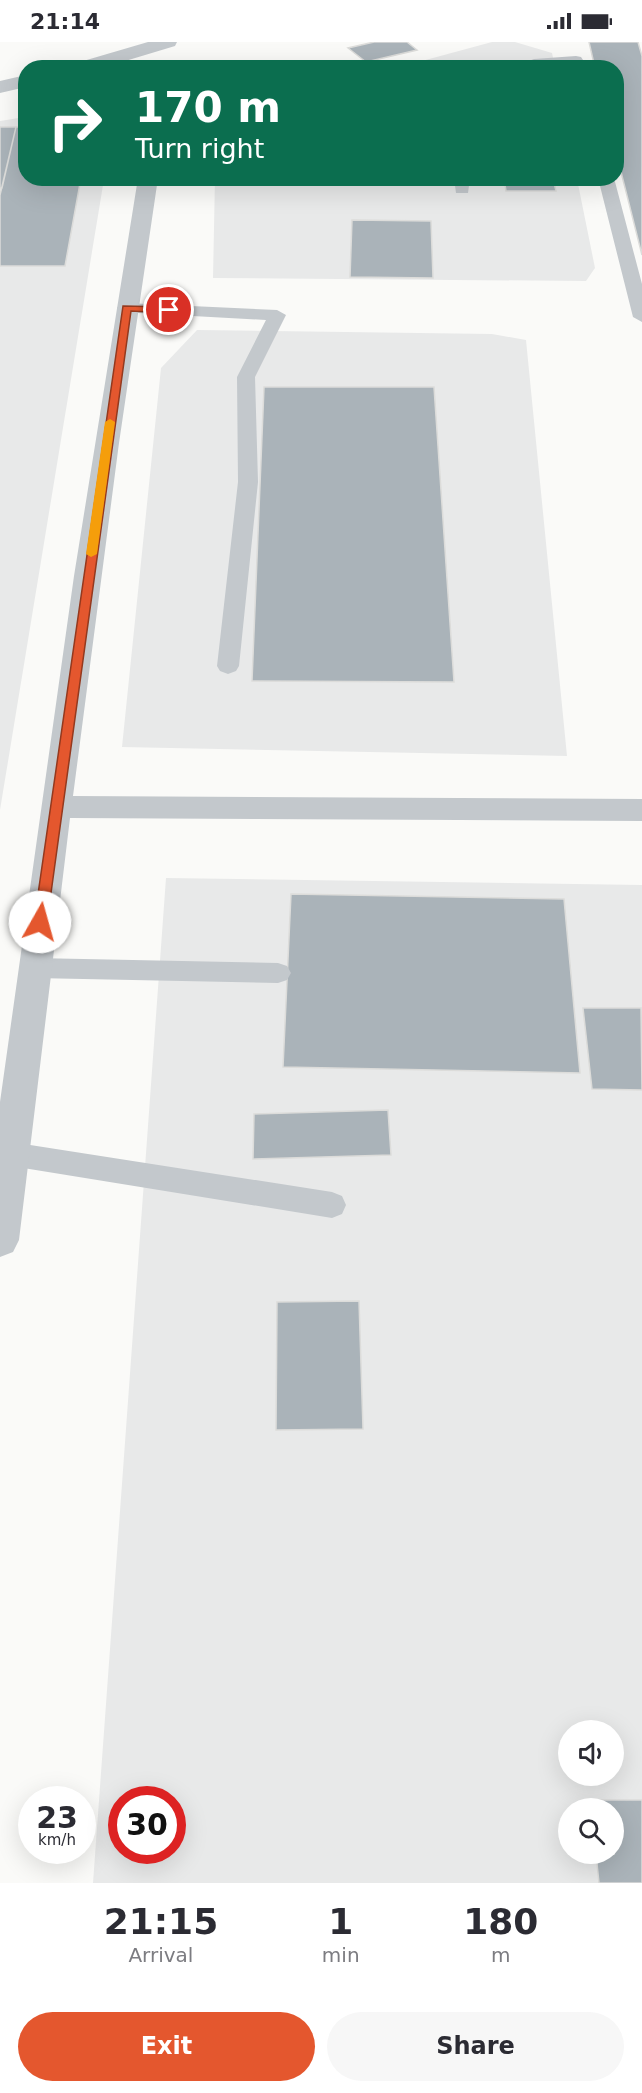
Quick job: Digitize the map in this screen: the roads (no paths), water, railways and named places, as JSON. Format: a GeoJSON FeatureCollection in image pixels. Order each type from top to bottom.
{"type":"FeatureCollection","features":[{"type":"Feature","properties":{"kind":"street"},"geometry":{"type":"LineString","coordinates":[[114,60],[165,48]]}},
{"type":"Feature","properties":{"kind":"street"},"geometry":{"type":"LineString","coordinates":[[0,87],[18,83]]}},
{"type":"Feature","properties":{"kind":"street"},"geometry":{"type":"LineString","coordinates":[[0,1240],[55,807],[126,308],[147,186]]}},
{"type":"Feature","properties":{"kind":"street"},"geometry":{"type":"LineString","coordinates":[[55,807],[642,810]]}},
{"type":"Feature","properties":{"kind":"lane"},"geometry":{"type":"LineString","coordinates":[[571,42],[575,60]]}},
{"type":"Feature","properties":{"kind":"lane"},"geometry":{"type":"LineString","coordinates":[[608,186],[642,317]]}},
{"type":"Feature","properties":{"kind":"lane"},"geometry":{"type":"LineString","coordinates":[[126,308],[277,315],[246,377],[248,482],[228,666]]}},
{"type":"Feature","properties":{"kind":"lane"},"geometry":{"type":"LineString","coordinates":[[34,968],[278,973]]}},
{"type":"Feature","properties":{"kind":"lane"},"geometry":{"type":"LineString","coordinates":[[11,1154],[332,1205]]}}]}
